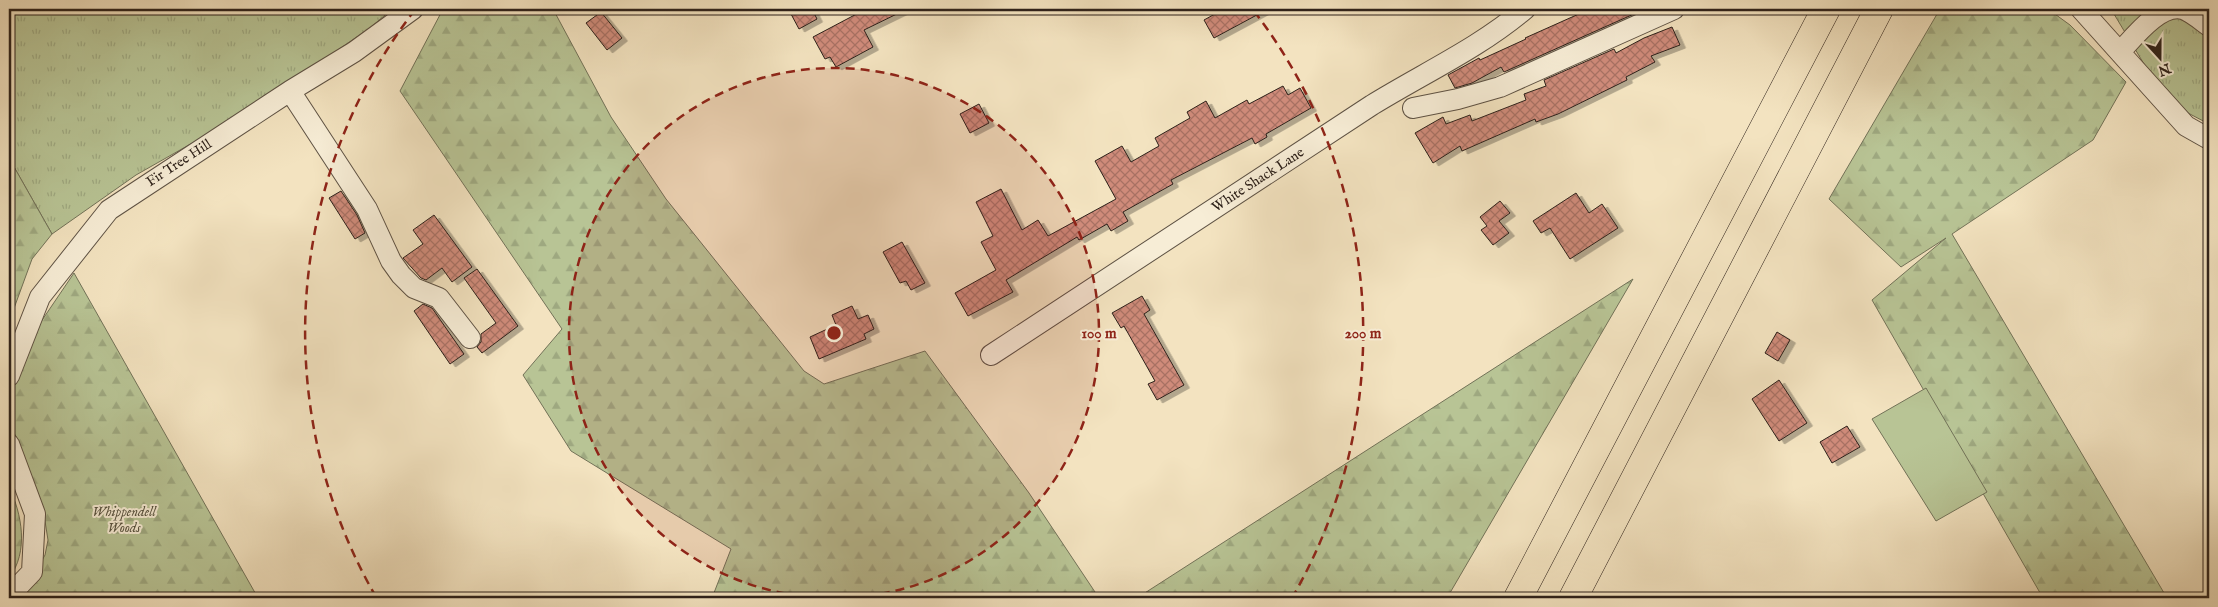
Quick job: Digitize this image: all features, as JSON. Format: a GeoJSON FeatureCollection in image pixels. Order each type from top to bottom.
{"type":"FeatureCollection","features":[{"type":"Feature","properties":{"kind":"highway"},"geometry":{"type":"LineString","coordinates":[[1518,598],[1826,9]]}},
{"type":"Feature","properties":{"kind":"highway"},"geometry":{"type":"LineString","coordinates":[[1573,598],[1879,9]]}},
{"type":"Feature","properties":{"kind":"street","name":"Fir Tree Hill"},"geometry":{"type":"LineString","coordinates":[[9,376],[40,297],[109,210],[290,91],[354,52],[413,9]]}},
{"type":"Feature","properties":{"kind":"street","name":"White Shack Lane"},"geometry":{"type":"LineString","coordinates":[[992,355],[1372,105],[1417,77],[1477,45],[1526,9]]}},
{"type":"Feature","properties":{"kind":"street"},"geometry":{"type":"LineString","coordinates":[[1413,108],[1458,99],[1500,87],[1674,9]]}},
{"type":"Feature","properties":{"kind":"street"},"geometry":{"type":"LineString","coordinates":[[2081,9],[2186,126],[2209,139]]}},
{"type":"Feature","properties":{"kind":"street"},"geometry":{"type":"LineString","coordinates":[[2120,52],[2152,19],[2169,9],[2183,9],[2209,26]]}},
{"type":"Feature","properties":{"kind":"street"},"geometry":{"type":"LineString","coordinates":[[290,91],[367,209],[391,261],[401,276],[414,288],[439,298],[470,338]]}},
{"type":"Feature","properties":{"kind":"street"},"geometry":{"type":"LineString","coordinates":[[9,444],[35,514],[32,572],[9,596]]}},
{"type":"Feature","properties":{"kind":"green space"},"geometry":{"type":"Polygon","coordinates":[[[9,9],[392,9],[370,28],[247,112],[136,175],[52,234],[9,158],[9,9]]]}},
{"type":"Feature","properties":{"kind":"green space"},"geometry":{"type":"Polygon","coordinates":[[[443,9],[553,9],[611,117],[666,199],[804,371],[824,384],[925,351],[1029,493],[1099,598],[712,598],[731,549],[571,451],[523,375],[562,329],[400,91],[443,9]]]}},
{"type":"Feature","properties":{"kind":"green space"},"geometry":{"type":"Polygon","coordinates":[[[1940,9],[2048,9],[2070,25],[2126,82],[2093,140],[1952,234],[2167,598],[2043,598],[1872,300],[1946,238],[1901,267],[1829,199],[1940,9]]]}},
{"type":"Feature","properties":{"kind":"green space"},"geometry":{"type":"Polygon","coordinates":[[[2111,9],[2209,9],[2209,124],[2188,113],[2144,64],[2111,9]]]}},
{"type":"Feature","properties":{"kind":"green space"},"geometry":{"type":"Polygon","coordinates":[[[9,158],[52,234],[32,259],[9,322],[9,158]]]}},
{"type":"Feature","properties":{"kind":"green space","name":"Whippendell Woods"},"geometry":{"type":"Polygon","coordinates":[[[74,273],[258,598],[21,598],[45,555],[48,540],[45,521],[9,420],[10,386],[30,338],[74,273]]]}},
{"type":"Feature","properties":{"kind":"green space"},"geometry":{"type":"Polygon","coordinates":[[[1633,279],[1447,598],[1137,598],[1633,279]]]}},
{"type":"Feature","properties":{"kind":"green space"},"geometry":{"type":"Polygon","coordinates":[[[1926,388],[1987,492],[1936,521],[1872,419],[1926,388]]]}},
{"type":"Feature","properties":{"kind":"green space"},"geometry":{"type":"Polygon","coordinates":[[[9,487],[20,521],[21,545],[15,568],[9,578],[9,487]]]}},
{"type":"Feature","properties":{"kind":"building"},"geometry":{"type":"Polygon","coordinates":[[[801,9],[812,9],[817,19],[799,29],[791,14],[801,9]]]}},
{"type":"Feature","properties":{"kind":"building"},"geometry":{"type":"Polygon","coordinates":[[[866,9],[907,9],[864,30],[873,47],[836,67],[830,57],[825,59],[813,37],[866,9]]]}},
{"type":"Feature","properties":{"kind":"building"},"geometry":{"type":"Polygon","coordinates":[[[1224,9],[1268,9],[1214,38],[1204,20],[1224,9]]]}},
{"type":"Feature","properties":{"kind":"building"},"geometry":{"type":"Polygon","coordinates":[[[1590,9],[1645,9],[1504,72],[1501,67],[1472,83],[1455,88],[1448,75],[1479,58],[1480,60],[1590,9]]]}},
{"type":"Feature","properties":{"kind":"building"},"geometry":{"type":"Polygon","coordinates":[[[601,12],[622,38],[607,50],[586,23],[601,12]]]}},
{"type":"Feature","properties":{"kind":"building"},"geometry":{"type":"Polygon","coordinates":[[[1672,27],[1680,45],[1651,56],[1655,62],[1626,77],[1627,80],[1558,114],[1536,122],[1535,119],[1462,151],[1460,146],[1433,163],[1415,133],[1443,117],[1446,124],[1470,115],[1472,121],[1526,100],[1524,94],[1546,86],[1544,80],[1614,49],[1616,53],[1644,38],[1672,27]]]}},
{"type":"Feature","properties":{"kind":"building"},"geometry":{"type":"Polygon","coordinates":[[[1283,86],[1288,95],[1300,88],[1311,108],[1266,134],[1267,137],[1255,144],[1252,138],[1171,180],[1173,184],[1123,212],[1128,221],[1111,231],[1107,224],[1079,240],[1077,237],[1006,280],[1013,292],[968,316],[955,293],[996,270],[981,242],[993,236],[976,202],[1001,189],[1022,230],[1038,220],[1048,236],[1116,199],[1095,161],[1122,146],[1131,162],[1159,146],[1155,138],[1190,118],[1187,112],[1206,101],[1215,118],[1247,100],[1249,104],[1283,86]]]}},
{"type":"Feature","properties":{"kind":"building"},"geometry":{"type":"Polygon","coordinates":[[[979,104],[989,123],[970,133],[960,114],[979,104]]]}},
{"type":"Feature","properties":{"kind":"building"},"geometry":{"type":"Polygon","coordinates":[[[341,191],[357,215],[365,233],[355,239],[329,198],[341,191]]]}},
{"type":"Feature","properties":{"kind":"building"},"geometry":{"type":"Polygon","coordinates":[[[1576,193],[1589,213],[1602,204],[1618,228],[1570,259],[1550,228],[1541,233],[1533,221],[1576,193]]]}},
{"type":"Feature","properties":{"kind":"building"},"geometry":{"type":"Polygon","coordinates":[[[1500,201],[1510,213],[1499,221],[1509,233],[1493,245],[1481,230],[1487,226],[1480,217],[1500,201]]]}},
{"type":"Feature","properties":{"kind":"building"},"geometry":{"type":"Polygon","coordinates":[[[434,215],[472,267],[452,282],[442,268],[426,280],[421,278],[403,258],[423,244],[413,230],[434,215]]]}},
{"type":"Feature","properties":{"kind":"building"},"geometry":{"type":"Polygon","coordinates":[[[902,242],[925,283],[911,290],[906,281],[900,283],[883,252],[902,242]]]}},
{"type":"Feature","properties":{"kind":"building"},"geometry":{"type":"Polygon","coordinates":[[[477,269],[518,326],[482,353],[477,347],[481,342],[481,334],[496,323],[464,278],[477,269]]]}},
{"type":"Feature","properties":{"kind":"building"},"geometry":{"type":"Polygon","coordinates":[[[1142,296],[1150,310],[1144,314],[1184,385],[1157,400],[1148,384],[1155,381],[1124,326],[1121,328],[1112,313],[1142,296]]]}},
{"type":"Feature","properties":{"kind":"building"},"geometry":{"type":"Polygon","coordinates":[[[423,304],[432,308],[464,354],[450,364],[414,311],[423,304]]]}},
{"type":"Feature","properties":{"kind":"building"},"geometry":{"type":"Polygon","coordinates":[[[852,306],[858,319],[868,315],[874,329],[864,334],[866,339],[819,359],[810,337],[836,325],[832,315],[852,306]]]}},
{"type":"Feature","properties":{"kind":"building"},"geometry":{"type":"Polygon","coordinates":[[[1777,332],[1790,340],[1778,361],[1765,353],[1777,332]]]}},
{"type":"Feature","properties":{"kind":"building"},"geometry":{"type":"Polygon","coordinates":[[[1779,380],[1807,423],[1779,441],[1752,399],[1779,380]]]}},
{"type":"Feature","properties":{"kind":"building"},"geometry":{"type":"Polygon","coordinates":[[[1847,426],[1860,447],[1832,463],[1820,442],[1847,426]]]}}]}
